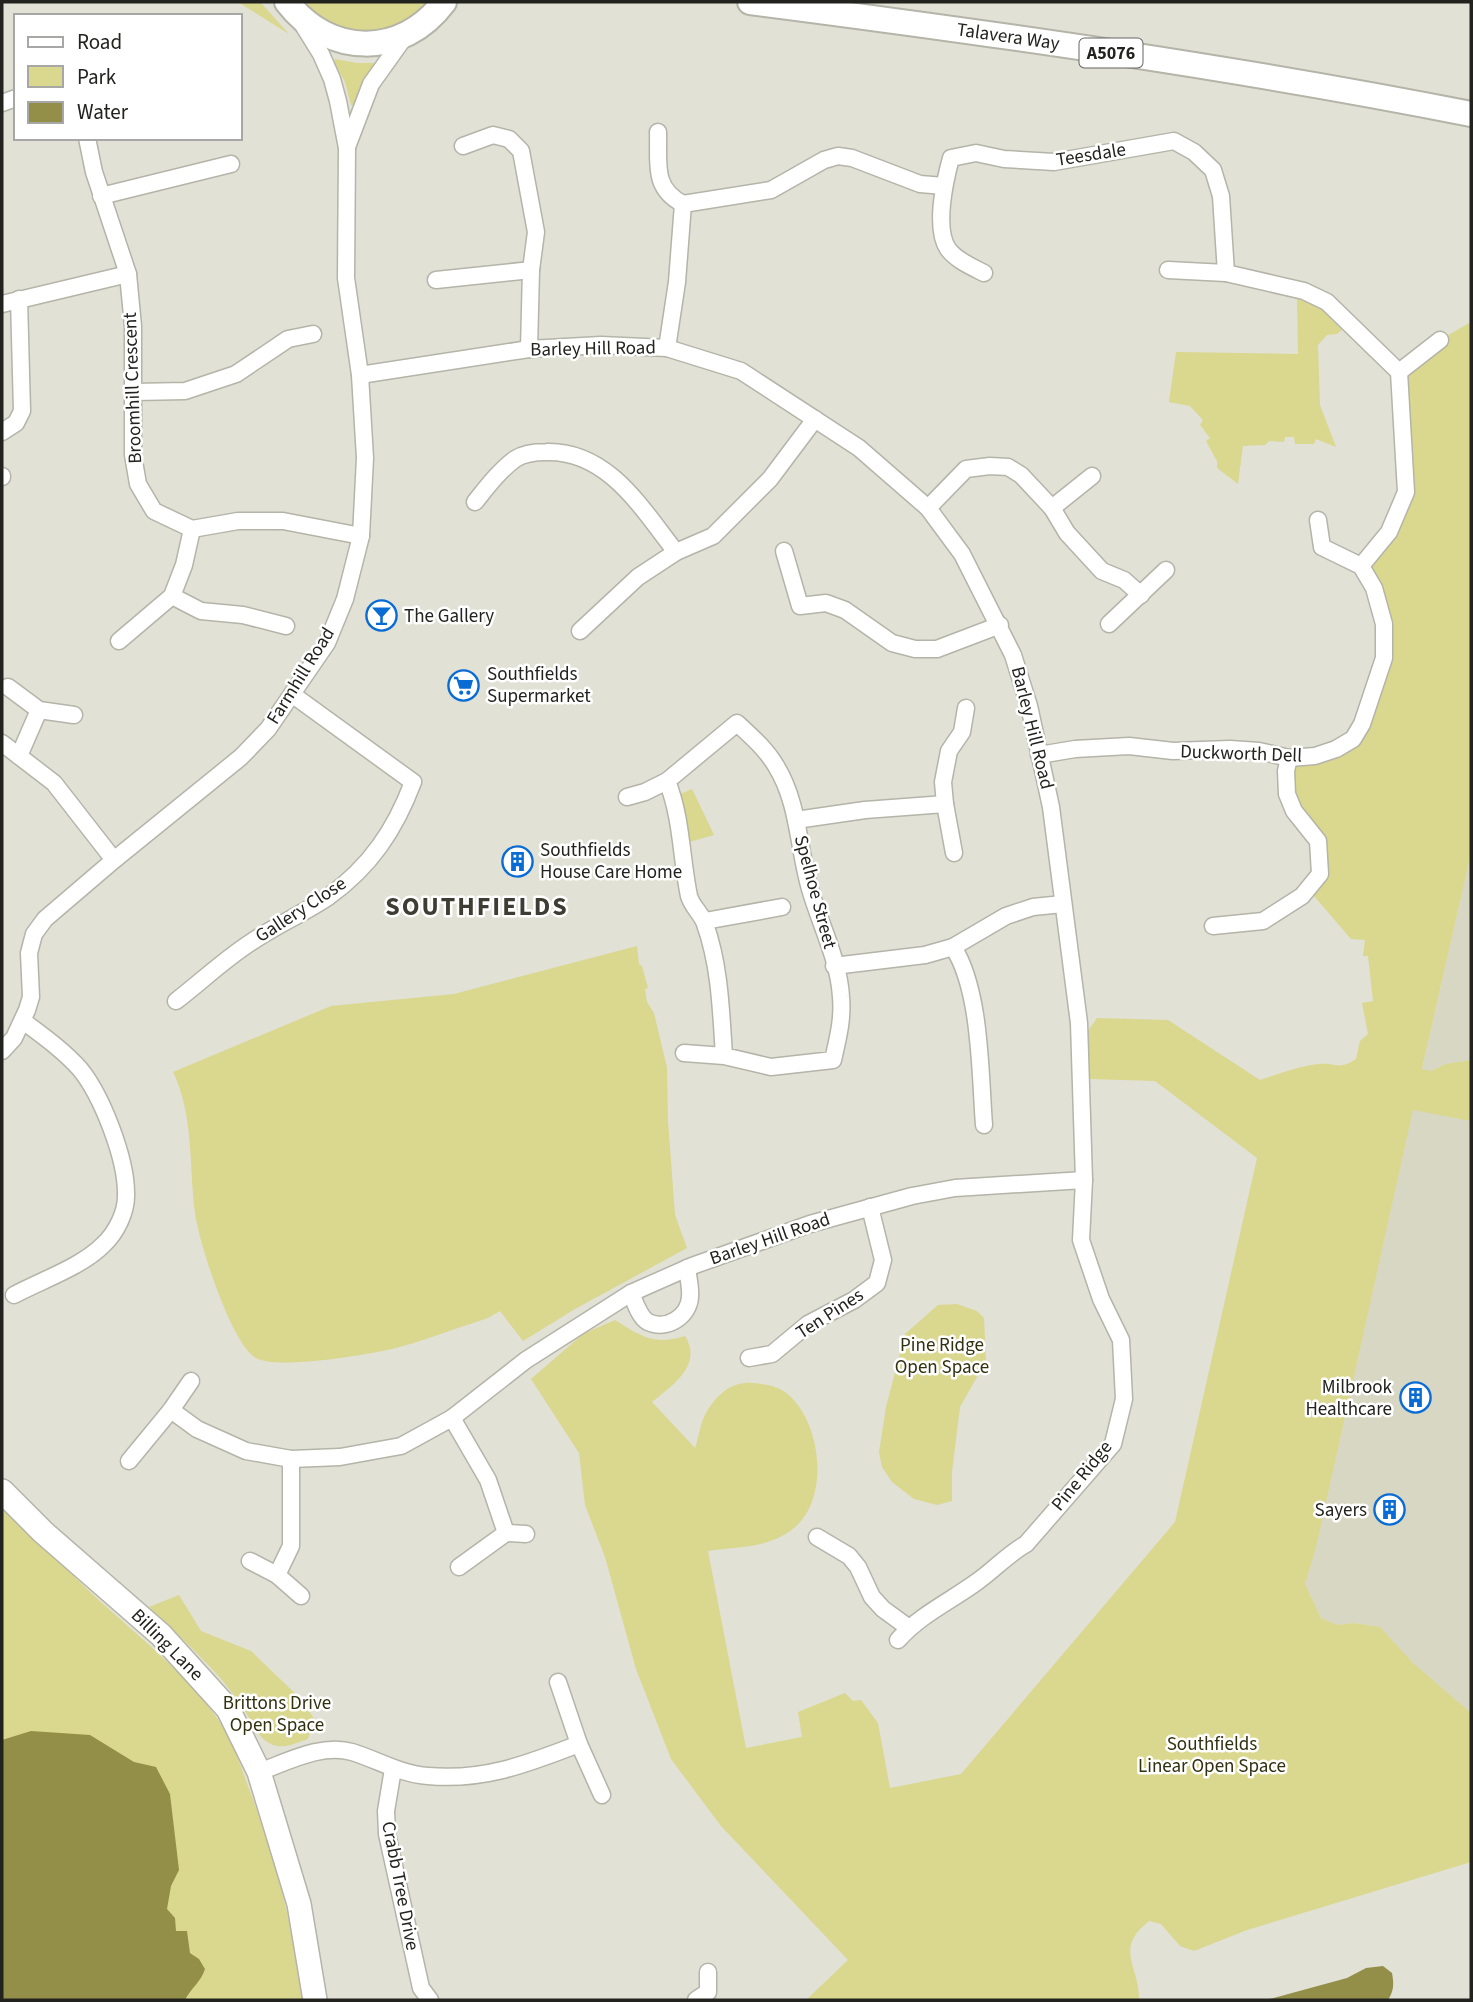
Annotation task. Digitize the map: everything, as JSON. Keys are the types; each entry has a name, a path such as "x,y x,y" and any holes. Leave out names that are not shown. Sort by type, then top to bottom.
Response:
{"main road":[{"path":"290,6 322,34 349,43 378,44 406,35 427,22 445,2"},
{"name":"Talavera Way","path":"750,2 1031,40 1334,88 1471,114"}],"street":[{"name":"Farmhill Road","path":"2,1051 14,1038 31,997 29,953 34,934 57,907 241,757 268,729 327,643 345,599 361,536 365,458 360,375 346,278 347,148 332,79 321,54 290,6"},
{"name":"Farmhill Road","path":"347,148 371,84 406,35"},
{"path":"658,132 659,177 663,189 669,197 683,204 771,190 824,160 838,156 852,158 919,184 944,186"},
{"path":"463,146 493,135 509,139 521,151 536,232 531,270 530,349"},
{"name":"Broomhill Crescent","path":"87,140 101,196 128,274 133,326 133,455 138,484 154,511 192,529"},
{"name":"Teesdale","path":"984,274 959,260 948,250 942,226 944,186 951,158 976,153 1004,159 1054,162 1174,141 1194,152 1213,170 1221,196 1226,273"},
{"path":"101,196 231,164"},
{"path":"667,348 677,282 683,204"},
{"path":"436,280 531,270"},
{"path":"1168,270 1226,273 1304,290 1327,302 1399,372 1406,492 1389,532 1362,566 1322,547 1318,520"},
{"path":"2,304 128,274"},
{"path":"2,432 16,423 22,411 19,299"},
{"path":"134,392 185,391 236,374 288,340 313,334"},
{"path":"1399,372 1440,340"},
{"name":"Barley Hill Road","path":"171,1410 197,1429 246,1451 291,1459 340,1457 401,1446 452,1419 526,1360 631,1293 687,1268 810,1224 912,1196 956,1188 1084,1180 1079,1023 1051,807 1029,706 1013,655 1000,625 946,529 928,508 859,448 741,371 667,348 601,345 530,349 360,375"},
{"path":"580,631 638,577 676,552 713,536 793,451 815,419"},
{"path":"475,502 495,477 517,458 538,452 563,451 594,464 621,482 676,552"},
{"path":"928,508 966,469 1008,467 1021,475 1052,508 1068,533 1102,571 1124,580 1141,594"},
{"path":"1052,508 1091,476"},
{"path":"119,641 172,596 184,565 192,529 238,521 283,521 361,536"},
{"path":"784,551 800,606 826,603 845,610 892,643 915,649 937,649 1000,625"},
{"name":"Duckworth Dell","path":"1039,755 1075,749 1129,746 1173,751 1259,751 1289,758 1315,756 1336,749 1353,739 1362,724 1384,658 1384,624 1374,589 1362,566"},
{"path":"1110,625 1166,570"},
{"path":"172,596 201,611 243,615 286,626"},
{"path":"8,687 39,710 74,715"},
{"name":"Gallery Close","path":"176,1001 249,943 327,897 353,876 378,849 401,815 413,782 293,695"},
{"path":"954,853 943,782 949,751 962,732 966,708"},
{"path":"19,756 39,710"},
{"name":"Spelhoe Street","path":"667,781 737,723 765,750 785,783 796,820 810,890 834,966 925,955 953,947 1006,916 1033,907 1063,904"},
{"path":"2,743 54,783 114,860"},
{"path":"1213,926 1263,921 1302,896 1320,874 1318,841 1294,811 1287,794 1286,771 1289,758"},
{"path":"627,797 667,781 678,814 682,864 691,902 705,921 719,981 724,1056"},
{"path":"796,820 865,810 945,804"},
{"path":"705,921 782,907"},
{"path":"953,947 968,981 973,1005 984,1125"},
{"path":"684,1053 724,1056 771,1067 833,1060 842,1025 841,994 834,966"},
{"path":"15,1295 89,1256 104,1245 122,1215 127,1195 125,1175 107,1115 96,1092 61,1049 23,1021"},
{"name":"Pine Ridge","path":"817,1537 849,1556 858,1567 873,1597 904,1634 938,1606 970,1587 997,1567 1009,1554 1026,1544 1113,1444 1124,1399 1121,1339 1101,1299 1081,1240 1084,1180"},
{"name":"Ten Pines","path":"749,1358 772,1354 808,1324 854,1300 877,1283 883,1260 870,1207"},
{"name":"Barley Hill Road","path":"631,1293 641,1315 649,1322 669,1324 679,1320 690,1298 687,1268"},
{"path":"130,1461 191,1381"},
{"path":"452,1419 488,1480 506,1533"},
{"path":"277,1576 291,1546 291,1459"},
{"name":"Billing Lane","path":"2,1491 43,1532 161,1634 228,1709 259,1772 299,1904 315,2000"},
{"path":"459,1567 506,1533 526,1534"},
{"path":"250,1561 277,1576 301,1596"},
{"path":"558,1682 579,1744 602,1795"},
{"path":"259,1772 323,1750 350,1751 393,1769 426,1776 466,1777 512,1769 579,1744"},
{"name":"Crabb Tree Drive","path":"393,1769 386,1811 387,1834 421,1988 430,2000"},
{"path":"696,2000 708,1992 708,1972"}],"shaded area":[{"path":"1471,853 1471,1060 1446,1064 1431,1071 1422,1070"},
{"path":"1413,1109 1471,1121 1471,1713 1413,1663 1380,1627 1354,1623 1337,1625 1321,1618 1305,1584 1316,1548"}],"green space":[{"path":"238,2 260,2 289,34"},
{"path":"303,2 429,2 407,22 394,28 364,34 335,29 322,21"},
{"path":"335,59 378,63 356,105 351,105"},
{"path":"1297,297 1322,308 1342,330 1337,334 1327,335 1318,345 1320,405 1336,447 1316,439 1314,444 1295,444 1294,437 1285,437 1284,442 1269,441 1265,445 1243,446 1238,484 1217,468 1217,461 1206,441 1210,438 1200,425 1203,420 1190,406 1169,402 1176,352 1298,354"},
{"name":"Southfields Linear Open Space","path":"1471,322 1471,853 1422,1069 1431,1071 1446,1064 1471,1060 1471,1121 1413,1110 1316,1548 1305,1584 1321,1618 1337,1625 1354,1623 1380,1627 1413,1663 1471,1713 1471,1862 1247,1930 1194,1951 1180,1946 1161,1924 1149,1921 1138,1931 1130,1950 1139,2000 806,2000 848,1960 721,1826 671,1759 636,1669 605,1557 585,1505 579,1453 531,1379 583,1334 615,1320 632,1331 656,1340 685,1336 690,1346 688,1365 683,1374 652,1402 695,1448 706,1413 714,1401 731,1387 744,1383 762,1384 787,1393 801,1410 815,1444 817,1482 813,1500 794,1528 774,1540 752,1546 708,1551 746,1748 802,1737 798,1712 845,1693 853,1701 861,1700 878,1723 890,1788 961,1774 1175,1522 1257,1158 1155,1081 1090,1079 1088,1031 1097,1018 1168,1020 1260,1080 1312,1065 1350,1063 1356,1059 1360,1041 1368,1034 1362,1003 1373,1001 1368,956 1363,956 1365,940 1351,939 1314,896 1320,873 1320,858 1294,811 1289,758 1315,756 1362,724 1384,624 1361,566 1406,491 1399,372 1440,340"},
{"path":"692,789 714,835 686,843 678,795"},
{"path":"637,946 639,964 642,966 648,988 645,989 647,1002 654,1013 667,1068 675,1215 687,1248 575,1309 523,1341 500,1311 488,1318 404,1346 343,1358 282,1363 256,1358 246,1349 227,1314 203,1246 195,1213 188,1123 173,1072 331,1006 454,994"},
{"name":"Pine Ridge Open Space","path":"957,1304 977,1311 984,1318 986,1361 960,1407 952,1472 952,1501 937,1505 914,1499 892,1482 882,1467 879,1452 886,1407 905,1334 938,1305"},
{"path":"2,1501 87,1589 174,1668 205,1702 224,1729 240,1763 275,1867 305,2000 2,2000"},
{"name":"Brittons Drive Open Space","path":"179,1595 201,1631 251,1651 304,1702 314,1719 308,1739 280,1746 271,1744 259,1734 224,1683 149,1607"}],"water":[{"path":"31,1731 90,1735 134,1762 156,1767 170,1794 179,1870 171,1886 167,1909 175,1918 176,1931 187,1931 190,1953 199,1959 205,1969 185,2000 2,2000 2,1740"},
{"path":"1383,1966 1393,1977 1388,2000 1266,2000 1347,1978 1366,1968"}],"place":[{"name":"The Gallery","path":"381,616"},
{"name":"Southfields Supermarket","path":"464,685"},
{"name":"Southfields House Care Home","path":"517,861"},
{"name":"Milbrook Healthcare","path":"1415,1398"},
{"name":"Sayers","path":"1390,1510"}],"district":[{"name":"SOUTHFIELDS","path":"477,906"}]}
